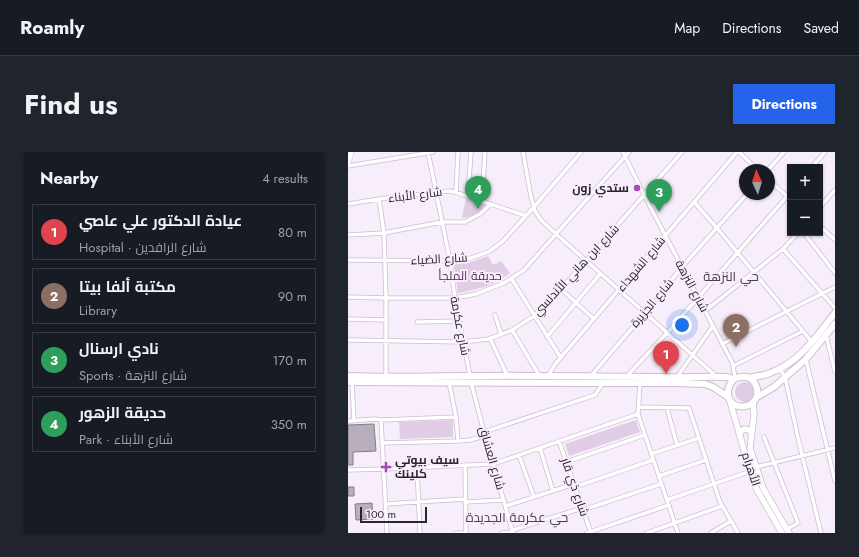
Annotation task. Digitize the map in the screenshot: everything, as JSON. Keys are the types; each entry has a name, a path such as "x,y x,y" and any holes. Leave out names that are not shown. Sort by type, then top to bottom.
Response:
{"highway":[{"path":"749,378 769,374 780,369 797,357 812,342 835,313"},
{"path":"757,397 774,387 806,359 835,324"},
{"path":"348,376 718,377 734,379 744,376 754,381 758,391 757,397 753,403 748,406 741,407 735,405 713,387 705,384 350,382"},
{"path":"729,399 727,392 728,387 734,379"}],"main road":[{"path":"348,163 351,152"},
{"name":"الأهرام","path":"729,399 757,490 786,532"},
{"name":"الأهرام","path":"753,403 754,414 750,448 763,488 786,532"},
{"path":"740,434 741,431 745,429 749,430 751,433"}],"street":[{"name":"شارع عكرمة","path":"428,152 450,261 459,321 472,383"},
{"path":"348,166 433,152"},
{"path":"456,192 458,152"},
{"path":"468,196 471,152"},
{"path":"482,201 485,152"},
{"path":"523,152 531,198 535,211 541,220 600,274 718,377"},
{"name":"شارع الضياء","path":"348,260 450,261 468,259 488,252 502,242 581,152"},
{"name":"شارع النزهة","path":"623,152 733,366 734,379"},
{"path":"348,297 455,298 476,294 504,282 524,270 629,152"},
{"name":"شارع ابن هاني الأندلسي","path":"348,340 463,342 490,338 512,330 534,316 561,289 682,152"},
{"path":"738,152 751,164"},
{"name":"شارع الشهداء","path":"548,376 556,363 738,152"},
{"path":"773,164 784,152"},
{"path":"815,164 825,152"},
{"path":"775,185 787,194"},
{"path":"823,204 835,190"},
{"name":"شارع الأبناء","path":"348,204 449,191 456,192 526,216"},
{"path":"626,377 787,198"},
{"path":"379,199 384,233 386,376"},
{"name":"شارع الجزيرة","path":"590,377 682,267 742,200"},
{"path":"694,202 738,252 812,342"},
{"path":"348,235 384,233 442,222 466,222 480,214 490,204"},
{"path":"823,229 835,239"},
{"path":"705,311 783,250 795,236"},
{"path":"806,236 835,272"},
{"path":"783,250 835,308"},
{"path":"547,337 600,274"},
{"path":"511,278 561,358"},
{"path":"722,344 835,287"},
{"path":"561,289 594,319"},
{"path":"496,315 500,334"},
{"path":"348,319 386,320"},
{"path":"418,322 459,321"},
{"path":"676,378 713,326"},
{"path":"512,330 540,376"},
{"path":"733,366 803,331"},
{"path":"826,335 835,372"},
{"path":"490,338 507,376"},
{"path":"806,359 835,481"},
{"path":"780,369 785,377 821,533"},
{"path":"350,382 354,421"},
{"path":"450,382 456,417 458,441"},
{"name":"شارع العشاق","path":"472,383 493,464 513,532"},
{"path":"640,383 638,414 678,533"},
{"path":"382,443 470,440 595,395 603,384"},
{"path":"639,408 688,408 722,506 738,533"},
{"path":"667,408 677,445"},
{"path":"348,470 493,464 638,414"},
{"path":"348,421 456,417"},
{"path":"381,420 387,533"},
{"path":"566,462 645,435"},
{"path":"764,437 798,523 786,532"},
{"path":"651,454 698,438"},
{"name":"شارع ذي قار","path":"559,441 589,533"},
{"path":"540,448 553,491"},
{"path":"756,467 835,448"},
{"path":"519,455 534,497"},
{"path":"506,506 653,460"},
{"path":"659,476 706,460"},
{"path":"456,533 466,533 465,465"},
{"path":"417,468 420,533"},
{"path":"667,500 751,471"},
{"path":"502,533 513,532 661,484"},
{"path":"385,504 504,500"},
{"path":"589,533 668,504"},
{"path":"647,533 722,506"},
{"path":"711,533 731,521"}],"green space":[{"path":"466,198 486,205 476,214 462,218"},
{"name":"حديقة الملجأ","path":"488,256 493,265 501,261 510,273 492,284 458,293 454,264 471,262"},
{"path":"745,382 752,385 755,392 752,399 745,402 738,399 735,392 738,385"},
{"path":"453,420 453,437 400,439 399,422"},
{"path":"636,420 640,432 569,456 565,444"}],"building":[{"path":"374,424 376,451 353,452 353,465 348,465 348,425"},
{"path":"348,487 354,487 354,496 348,496"},
{"path":"372,503 373,519 356,520 355,504"}],"place":[{"name":"ستدي زون","path":"637,188"},
{"name":"حديقة الزهور","path":"478,209"},
{"name":"نادي ارسنال","path":"659,212"},
{"name":"مكتبة ألفا بيتا","path":"736,347"},
{"name":"عيادة الدكتور علي عاصي","path":"666,374"},
{"name":"سيف بيوتي كلينك","path":"386,467"}],"district":[{"name":"حي النزهة","path":"731,276"},
{"name":"حي عكرمة الجديدة","path":"517,517"}]}
